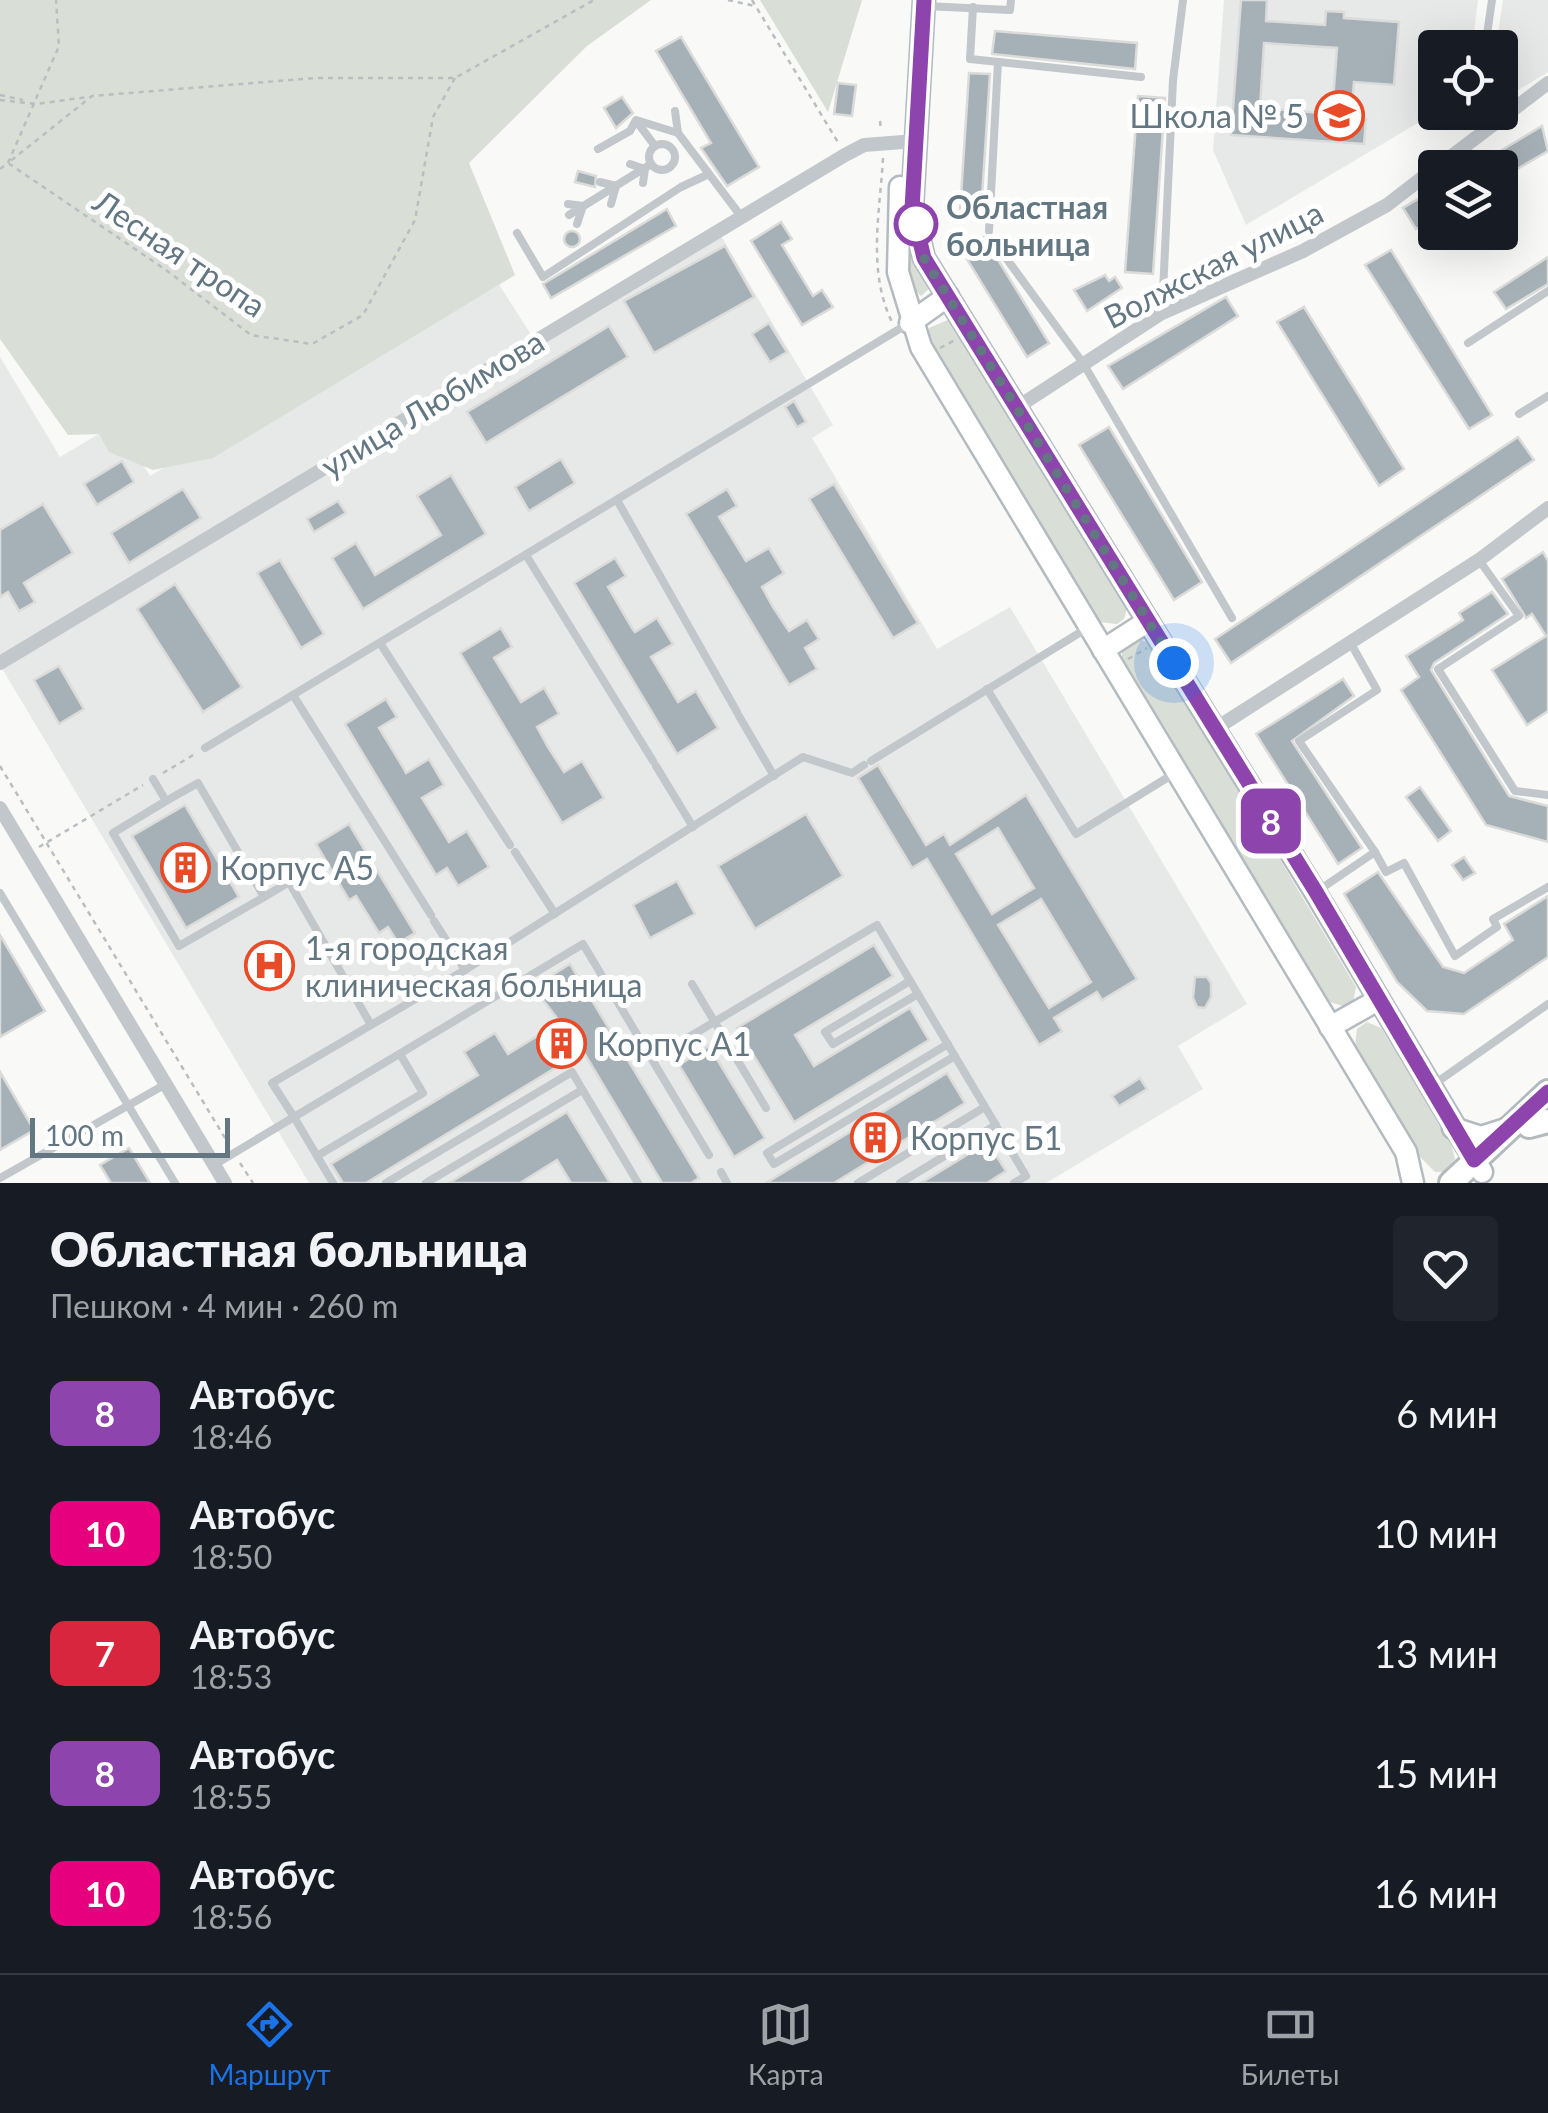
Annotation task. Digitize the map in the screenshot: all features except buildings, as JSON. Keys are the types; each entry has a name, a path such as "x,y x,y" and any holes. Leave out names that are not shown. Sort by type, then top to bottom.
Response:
{"main road":[{"path":"920,2 910,141 896,242 910,323 1088,627 1406,1152 1412,1183"},
{"path":"910,141 912,209 924,258 1316,892 1475,1172"},
{"path":"910,323 948,296"},
{"path":"1102,650 1148,620"},
{"path":"1330,1027 1378,1000"},
{"path":"1453,1128 1481,1137 1538,1111"},
{"path":"1451,1183 1475,1172 1538,1111"}],"street":[{"name":"Волжская улица","path":"1518,106 1548,83"},
{"name":"Волжская улица","path":"1459,150 1485,130"},
{"name":"улица Любимова","path":"0,663 740,215 864,145 910,141"},
{"name":"Волжская улица","path":"1016,408 1162,314 1303,250 1387,205 1418,182"},
{"path":"1215,729 1479,560 1548,508"},
{"path":"0,808 225,1183"}],"lane":[{"path":"920,2 1010,10 1011,0"},
{"path":"1162,314 1173,80 1182,0"},
{"path":"1488,30 1492,0"},
{"path":"973,7 970,59 1141,77"},
{"path":"989,231 998,62"},
{"path":"675,111 678,133 740,215"},
{"path":"636,120 678,133"},
{"path":"636,120 655,146"},
{"path":"598,149 630,131 636,120"},
{"path":"655,146 668,145 674,152"},
{"path":"643,183 648,156 655,146"},
{"path":"674,152 688,146"},
{"path":"674,152 671,168 681,187"},
{"path":"630,164 658,170 671,168"},
{"path":"569,215 648,166"},
{"path":"517,233 542,277 681,187 710,174"},
{"path":"600,182 616,186"},
{"path":"611,204 616,186"},
{"path":"568,204 583,206"},
{"path":"577,224 583,206"},
{"path":"994,243 1083,363 1232,618"},
{"path":"1468,343 1548,291"},
{"path":"205,748 910,323"},
{"path":"1519,414 1548,396"},
{"path":"616,500 774,776"},
{"path":"526,554 693,827"},
{"path":"1479,560 1519,616 1438,669 1515,791 1548,795"},
{"path":"333,1183 272,1083 465,970 803,758 852,772 1088,627"},
{"path":"380,642 555,914"},
{"path":"1350,642 1377,690 1298,741 1386,872 1404,864 1454,956 1498,927 1493,919 1548,887"},
{"path":"987,689 1076,834 1176,772"},
{"path":"293,694 465,970"},
{"path":"153,779 166,802"},
{"path":"264,897 198,783 113,833 179,946 264,897 289,882 372,1025"},
{"path":"1316,892 1375,852"},
{"path":"0,893 175,1183"},
{"path":"652,1059 877,925 1026,1176 1014,1183"},
{"path":"214,1165 584,944 709,1154"},
{"path":"910,981 825,1032 832,1044 918,994"},
{"path":"692,984 766,1108"},
{"path":"1429,1088 1548,1004"},
{"path":"948,1044 767,1153 774,1164 955,1056"},
{"path":"317,1156 423,1092 400,1054"},
{"path":"386,1183 572,1072 638,1183"},
{"path":"0,1164 3,1176 166,1084"},
{"path":"426,1183 582,1090"},
{"path":"858,1183 985,1107"},
{"path":"900,1183 996,1126"},
{"path":"721,1172 727,1183"}],"path":[{"path":"8,163 59,46 56,0"},
{"path":"0,97 36,104 315,78 455,78 594,0"},
{"path":"728,0 756,6"},
{"path":"752,0 845,155"},
{"name":"Лесная тропа","path":"8,163 166,270 251,335 312,344 363,315 416,220 434,116 455,78"},
{"path":"0,170 92,96"},
{"path":"937,350 958,338"},
{"path":"1127,660 1150,647"},
{"path":"28,854 205,748"},
{"path":"0,766 252,1183"}],"shaded area":[{"path":"0,0 651,0 587,46 469,163 515,275 213,458 153,470 109,452 99,434 68,435 0,339"},
{"path":"760,0 862,0 828,112"},
{"name":"Школа № 5","path":"1224,0 1478,0 1474,30 1418,30 1418,123 1246,225 1213,150"},
{"path":"1503,0 1548,0 1548,72 1518,90 1518,30 1499,30"},
{"path":"905,222 931,287 921,296 907,281"},
{"path":"721,236 833,425 812,438 937,649 1010,607 1247,1004 1178,1046 1203,1089 1046,1183 309,1183 0,665 0,357 60,457 117,423 150,476 491,272 539,347"},
{"path":"950,319 1128,605 1124,619 1117,624 1099,622 927,338 929,328"},
{"path":"1133,637 1151,644 1356,987 1353,1003 1346,1007 1330,1002 1122,657 1122,647"},
{"path":"1367,1022 1381,1028 1450,1140 1455,1159 1444,1172 1435,1172 1419,1156 1355,1046 1357,1029"}],"bus line":[{"name":"8","path":"924,0 912,209 924,258 1316,892 1474,1160 1548,1092"}],"place":[{"name":"Школа № 5","path":"1339,115"},
{"name":"Областная больница","path":"916,224"},
{"name":"Корпус А5","path":"185,867"},
{"name":"1-я городская клиническая больница","path":"270,965"},
{"name":"Корпус А1","path":"562,1043"},
{"name":"Корпус Б1","path":"875,1137"}],"route":[{"path":"916,224 924,258 1174,663"}]}
